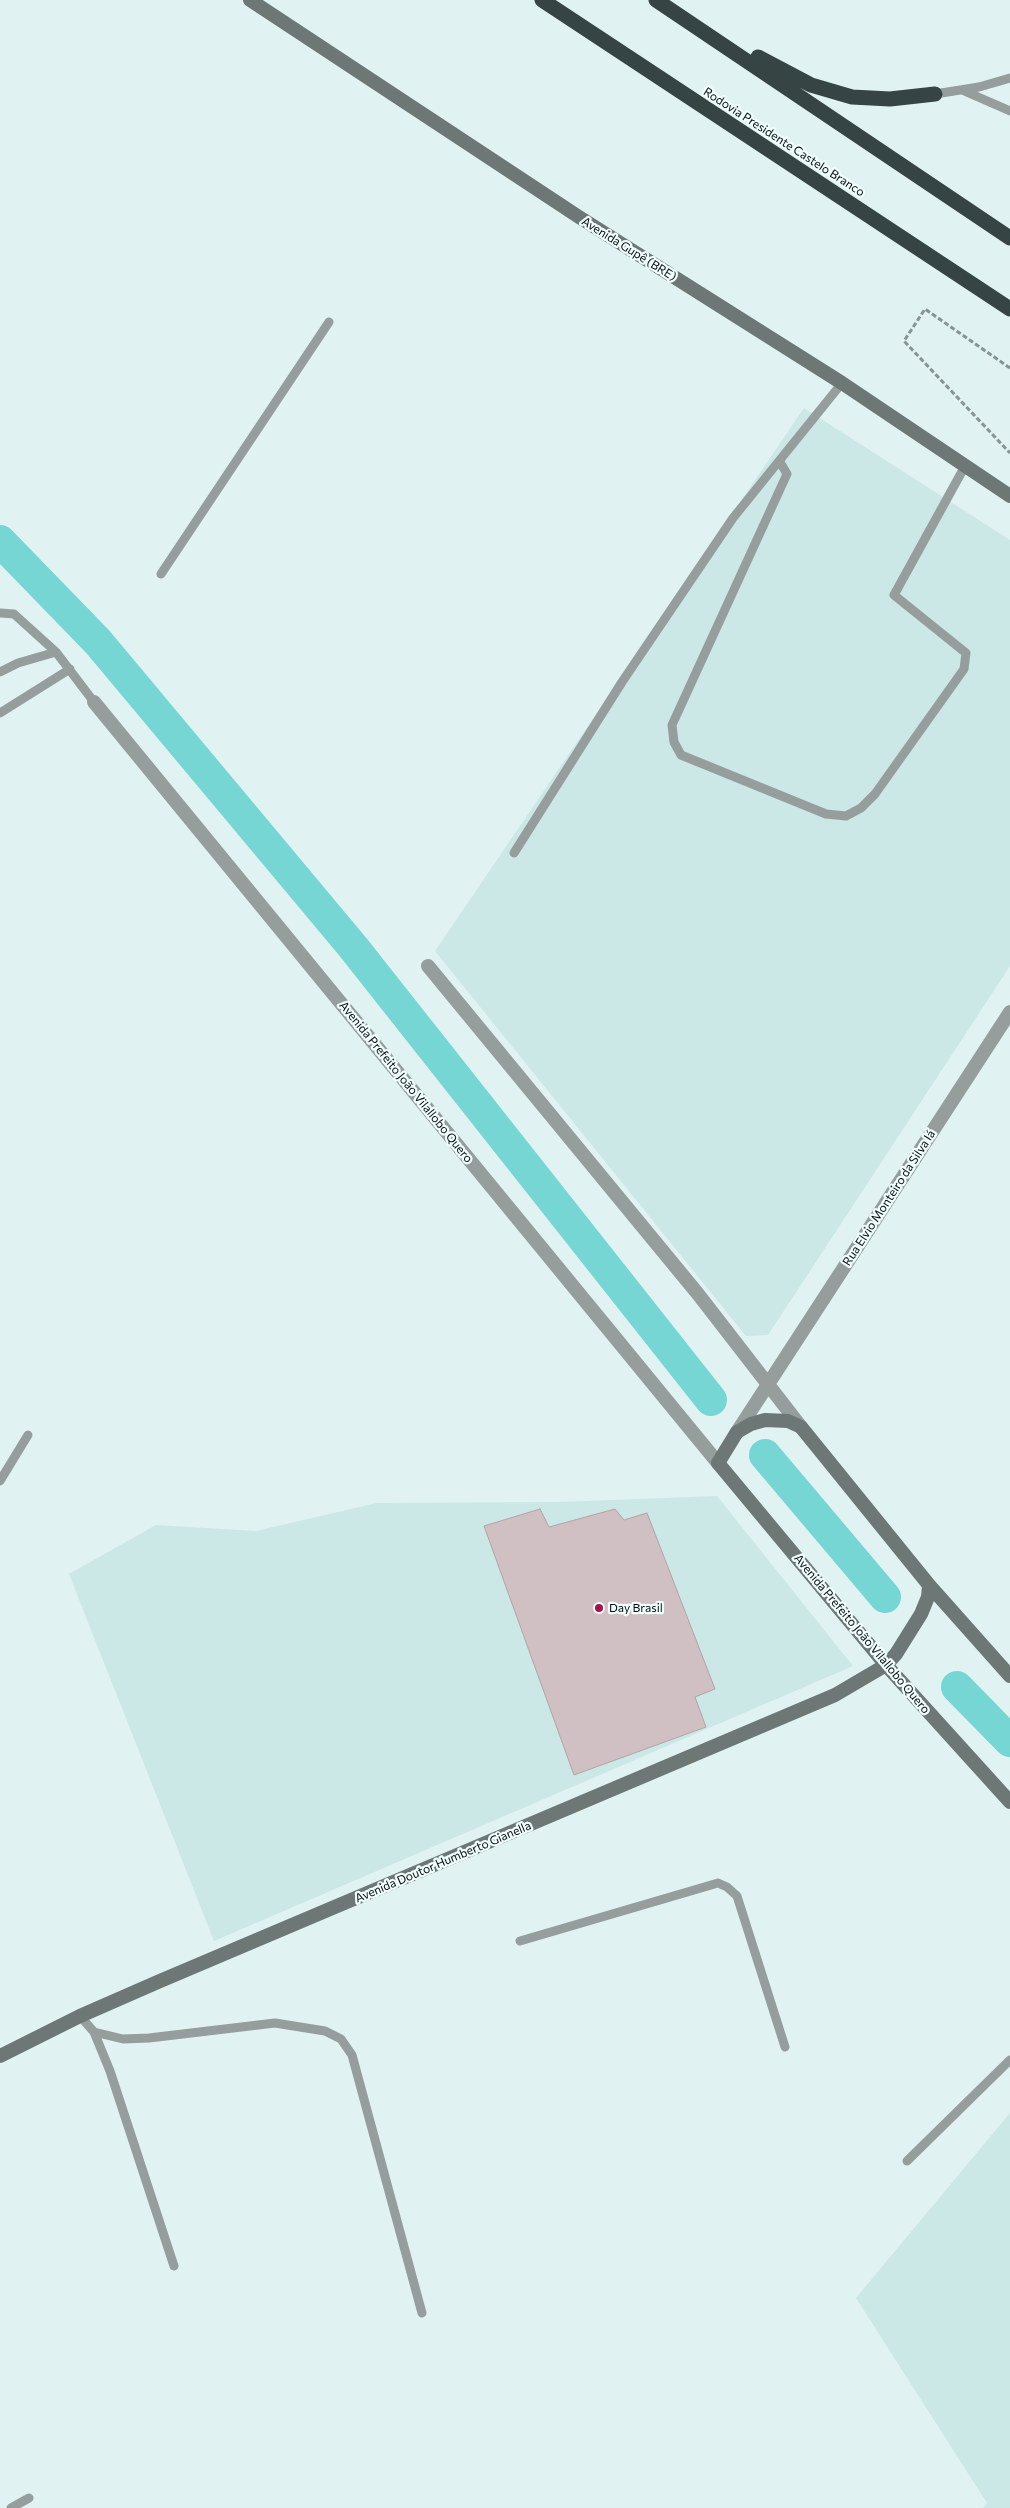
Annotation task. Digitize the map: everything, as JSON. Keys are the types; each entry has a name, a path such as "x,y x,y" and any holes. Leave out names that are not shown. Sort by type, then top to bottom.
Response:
{"highway":[{"name":"Rodovia Presidente Castelo Branco","path":"542,0 1010,309"},
{"path":"656,0 696,25 1010,238"},
{"path":"696,25 810,85 852,97 890,99 935,94"}],"main road":[{"name":"Avenida Gupê (BRE)","path":"250,0 579,217 842,383 1010,496"},
{"path":"718,1463 737,1432 757,1422 772,1420 788,1422 801,1427 929,1584 1010,1676"},
{"name":"Avenida Prefeito João Vilallobo Quero","path":"718,1463 886,1665 1010,1802"},
{"path":"886,1665 909,1636 922,1614 928,1597 929,1584"},
{"name":"Avenida Doutor Humberto Gianella","path":"0,2056 80,2016 835,1695 886,1665"}],"street":[{"name":"Avenida Prefeito João Vilallobo Quero","path":"94,702 718,1463"},
{"path":"428,966 698,1294 801,1427"},
{"name":"Rua Elvio Monteiro da Silva Iá","path":"767,1384 1010,1012"},
{"path":"737,1432 767,1384"}],"lane":[{"path":"935,94 1010,78"},
{"path":"962,89 1010,111"},
{"path":"162,574 329,322"},
{"path":"514,853 622,682 733,518 842,383"},
{"path":"780,462 787,474 672,725 674,742 681,755 826,814 846,816 861,808 875,794 964,669 966,653 894,595 965,466"},
{"path":"0,613 14,614 56,652 94,702"},
{"path":"0,672 18,663 56,652"},
{"path":"0,713 70,669"},
{"path":"0,1481 28,1435"},
{"path":"520,1941 718,1883 728,1887 737,1896 785,2047"},
{"path":"80,2016 94,2032 110,2071 174,2266"},
{"path":"94,2032 123,2039 149,2038 275,2022 326,2030 341,2039 352,2055 422,2313"},
{"path":"907,2161 1010,2060"},
{"path":"12,2508 29,2498"}],"path":[{"path":"1010,368 925,309 904,341 1010,453"}],"shaded area":[{"path":"804,408 1010,540 1010,966 768,1335 746,1336 435,951"},
{"path":"717,1496 853,1666 214,1941 69,1574 156,1525 256,1531 377,1503 560,1502"},
{"path":"1010,2113 1010,2508 983,2508 987,2503 856,2298"}],"building":[{"name":"Day Brasil","path":"540,1509 549,1527 615,1509 624,1520 647,1513 715,1689 695,1697 706,1727 574,1775 484,1526"}],"waterway":[{"path":"0,541 98,642 353,947 711,1400"},
{"path":"765,1455 885,1597"},
{"path":"957,1687 1010,1741"}],"place":[{"name":"Day Brasil","path":"599,1608"}]}
